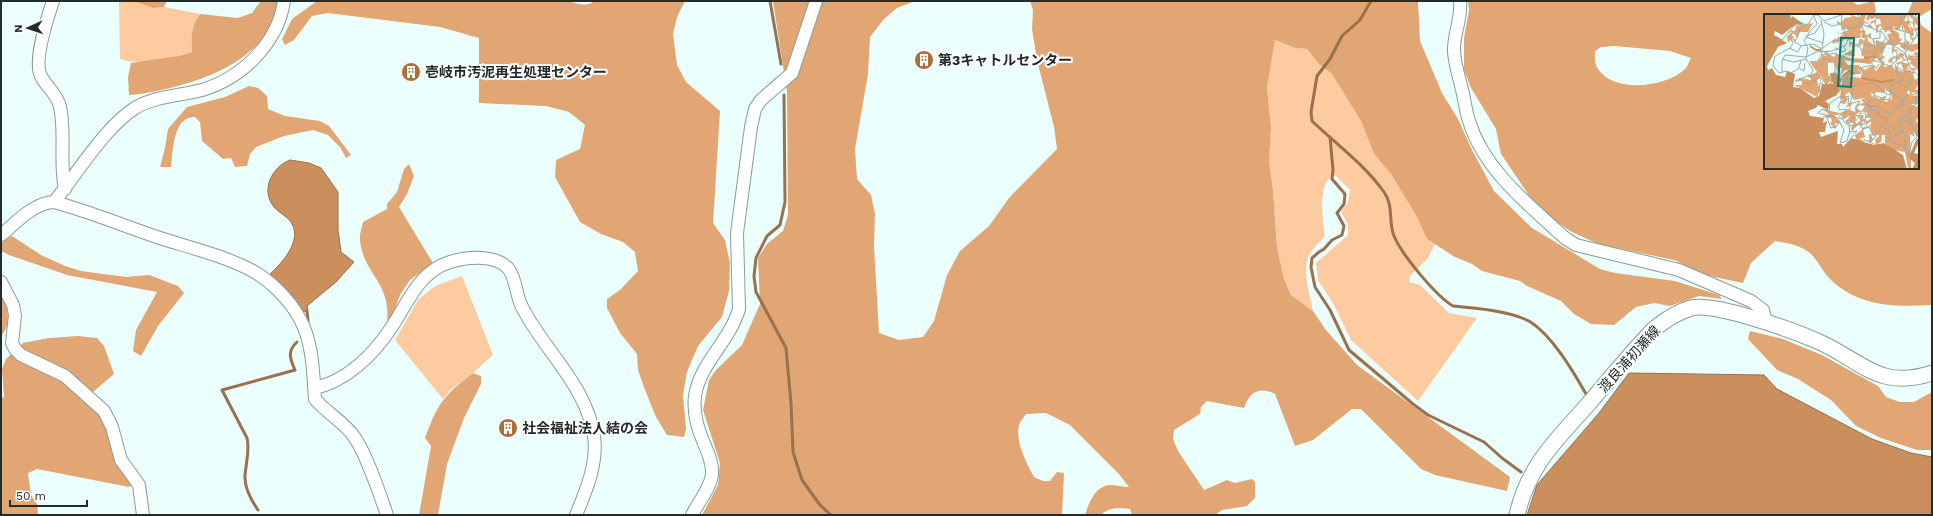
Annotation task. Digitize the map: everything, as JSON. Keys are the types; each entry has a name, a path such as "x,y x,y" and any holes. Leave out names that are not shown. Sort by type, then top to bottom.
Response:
{"main road":[{"name":"渡良浦初瀬線","path":"1517,515 1524,490 1531,474 1547,449 1627,357 1654,329 1667,319 1692,308 1721,308 1817,341 1870,372 1880,375 1910,377 1932,373"}],"street":[{"path":"53,1 42,37 38,68 41,76 56,96 60,107 62,176 64,189"},
{"path":"54,202 116,124 136,108 155,100 202,90 220,84 255,58 280,21 284,1"},
{"path":"692,515 712,474 711,464 697,426 695,396 703,372 736,321 739,309 737,233 751,127 755,109 761,100 792,73 816,1"},
{"path":"1460,1 1459,22 1454,50 1465,109 1476,137 1488,160 1502,178 1564,238 1576,245 1679,270 1751,301 1763,310 1766,323"},
{"path":"1,235 35,207 44,203 54,202 223,258 251,270 265,279 293,307 300,319 307,334 311,354 315,398 319,404 333,414 355,438 387,515"},
{"path":"314,388 335,381 348,374 391,328 419,282 433,271 451,262 478,258 500,263 508,269 520,304 532,326 579,393 590,422 594,437 590,475 576,515"},
{"path":"1,282 13,305 15,316 12,343 15,349 22,355 65,376 104,411 112,427 121,460 139,485 143,515"}],"shaded area":[{"path":"119,1 133,1 153,8 164,7 200,14 192,32 192,52 176,57 147,62 120,59"},
{"path":"133,1 167,1 164,7 153,8"},
{"path":"261,1 280,1 278,15 267,33 257,44 234,63 193,82 154,92 129,95 128,77 131,63 179,56 192,52 192,32 200,14 238,18 252,13"},
{"path":"317,1 569,1 579,4 589,4 595,1 685,1 677,17 673,34 677,65 686,82 720,111 713,223 725,240 730,263 729,291 722,317 698,346 687,372 683,395 686,429 684,437 667,435 656,417 638,370 637,354 620,333 607,308 607,299 620,290 638,271 635,252 623,242 601,234 580,222 555,177 556,160 580,149 585,125 569,112 546,106 479,103 479,38 440,27 328,13 312,16 294,40 285,45 282,39 292,19"},
{"path":"773,1 915,1 897,8 884,19 870,37 868,74 855,149 857,179 871,195 875,214 874,246 879,333 899,340 923,337 934,321 947,275 960,251 989,226 1009,198 1057,149 1054,127 1037,60 1032,29 1033,10 1030,1 1418,1 1420,41 1442,93 1458,119 1472,150 1494,191 1532,228 1600,269 1615,273 1675,281 1719,295 1722,299 1699,296 1670,306 1654,303 1636,307 1614,325 1591,324 1574,314 1561,301 1527,286 1520,281 1482,271 1472,264 1455,257 1427,239 1417,217 1391,174 1374,154 1361,121 1332,74 1319,64 1307,49 1295,48 1275,40 1267,87 1271,128 1269,162 1273,190 1277,247 1284,279 1291,295 1313,311 1326,330 1357,365 1510,477 1507,491 1435,475 1421,469 1361,409 1352,409 1313,440 1295,446 1275,394 1260,391 1252,394 1246,402 1244,408 1207,401 1201,407 1200,414 1174,430 1173,439 1178,451 1204,490 1227,480 1235,483 1252,479 1255,482 1255,498 1247,506 1222,510 1215,515 1132,515 1130,509 1119,508 1111,509 1101,515 1085,515 1093,496 1100,488 1110,485 1129,487 1119,474 1070,425 1046,413 1026,414 1019,425 1018,432 1020,445 1034,477 1043,481 1050,481 1057,472 1064,473 1062,515 702,515 718,485 720,463 703,410 709,380 716,370 742,345 760,304 758,258 767,244 783,231 788,215 787,92"},
{"path":"1468,1 1851,1 1858,5 1874,1 1876,11 1874,14 1764,14 1764,169 1919,169 1919,17 1921,25 1932,33 1932,305 1905,306 1879,304 1867,301 1843,290 1832,281 1814,257 1807,251 1798,246 1775,241 1751,263 1743,283 1705,275 1674,260 1598,244 1570,231 1551,218 1530,197 1501,154 1496,129 1471,88 1464,70 1464,38 1469,10","holes":["1614,46 1670,51 1691,58 1685,69 1666,80 1654,84 1628,85 1616,82 1606,77 1598,69 1595,62 1595,51 1601,47"]},
{"path":"1913,1 1932,1 1932,9 1919,17 1919,14 1907,14"},
{"path":"1274,40 1295,48 1307,49 1319,64 1332,74 1361,121 1374,154 1391,174 1417,217 1427,239 1435,244 1428,258 1410,276 1409,282 1420,285 1449,313 1477,318 1418,401 1351,340 1333,303 1318,280 1316,263 1348,235 1348,225 1341,211 1348,203 1350,190 1336,176 1330,179 1323,192 1322,211 1325,236 1310,253 1307,261 1306,276 1313,311 1291,295 1284,279 1277,247 1273,190 1269,162 1271,128 1267,87"},
{"path":"249,86 258,88 267,96 268,109 285,116 320,121 329,126 351,155 346,158 340,147 328,135 313,130 284,136 256,147 250,154 247,166 235,167 231,158 223,159 202,141 200,122 195,117 188,118 182,122 178,128 171,167 160,167 168,129 187,107 225,97"},
{"path":"290,160 309,163 321,168 338,192 338,230 341,252 354,262 336,282 307,306 308,309 304,312 269,275 289,252 294,238 294,231 291,222 274,207 268,193 268,187 273,173 284,163"},
{"path":"409,164 414,176 407,194 399,207 433,263 410,280 400,295 391,320 387,321 385,297 381,287 366,262 362,252 360,236 363,222 387,209 387,204 397,192 404,169"},
{"path":"12,236 41,255 65,266 81,271 126,277 149,275 178,286 184,293 158,326 141,356 133,351 136,330 157,292 67,275 9,255 1,251 1,243"},
{"path":"462,276 493,355 473,373 449,391 443,399 395,340 418,300 435,286"},
{"path":"1,291 7,308 8,320 5,331 1,336"},
{"path":"1750,331 1783,339 1822,355 1878,386 1886,397 1900,402 1914,402 1932,392 1932,450 1917,450 1881,438 1856,426 1831,400 1798,379 1777,370 1748,339"},
{"path":"78,336 97,338 104,346 114,374 93,392 87,401 104,415 134,483 129,487 37,469 28,473 31,495 37,504 38,515 1,515 1,398 4,397 2,369 6,359 23,343 49,338"},
{"path":"473,373 481,376 481,384 464,418 447,464 438,515 419,515 431,446 425,438 438,408 448,394"},
{"path":"1629,373 1764,375 1777,389 1872,439 1911,453 1932,457 1932,515 1527,515 1537,485 1599,413"}],"waterway":[{"path":"770,1 781,64"},
{"path":"1371,1 1360,20 1342,36 1330,59 1317,76 1311,112 1312,121 1359,163 1384,192 1389,203 1392,230 1398,244 1404,254 1438,294 1453,306 1502,312 1529,321 1538,327 1554,344 1586,394"},
{"path":"784,95 785,202 780,225 767,236 756,258 754,276 756,292 786,348 791,403 793,452 802,480 820,505 831,515"},
{"path":"1330,137 1333,170 1332,179 1345,194 1344,204 1337,213 1344,226 1342,235 1332,240 1324,249 1312,258 1311,267 1315,287 1330,310 1349,350 1428,415 1484,442 1521,472"},
{"path":"307,311 308,321"},
{"path":"258,510 247,489 245,480 248,456 247,438 222,390 295,370 290,355 294,345 297,342"}],"place":[{"name":"第3キャトルセンター","path":"924,60"},
{"name":"壱岐市汚泥再生処理センター","path":"411,72"},
{"name":"社会福祉法人結の会","path":"508,428"}]}
